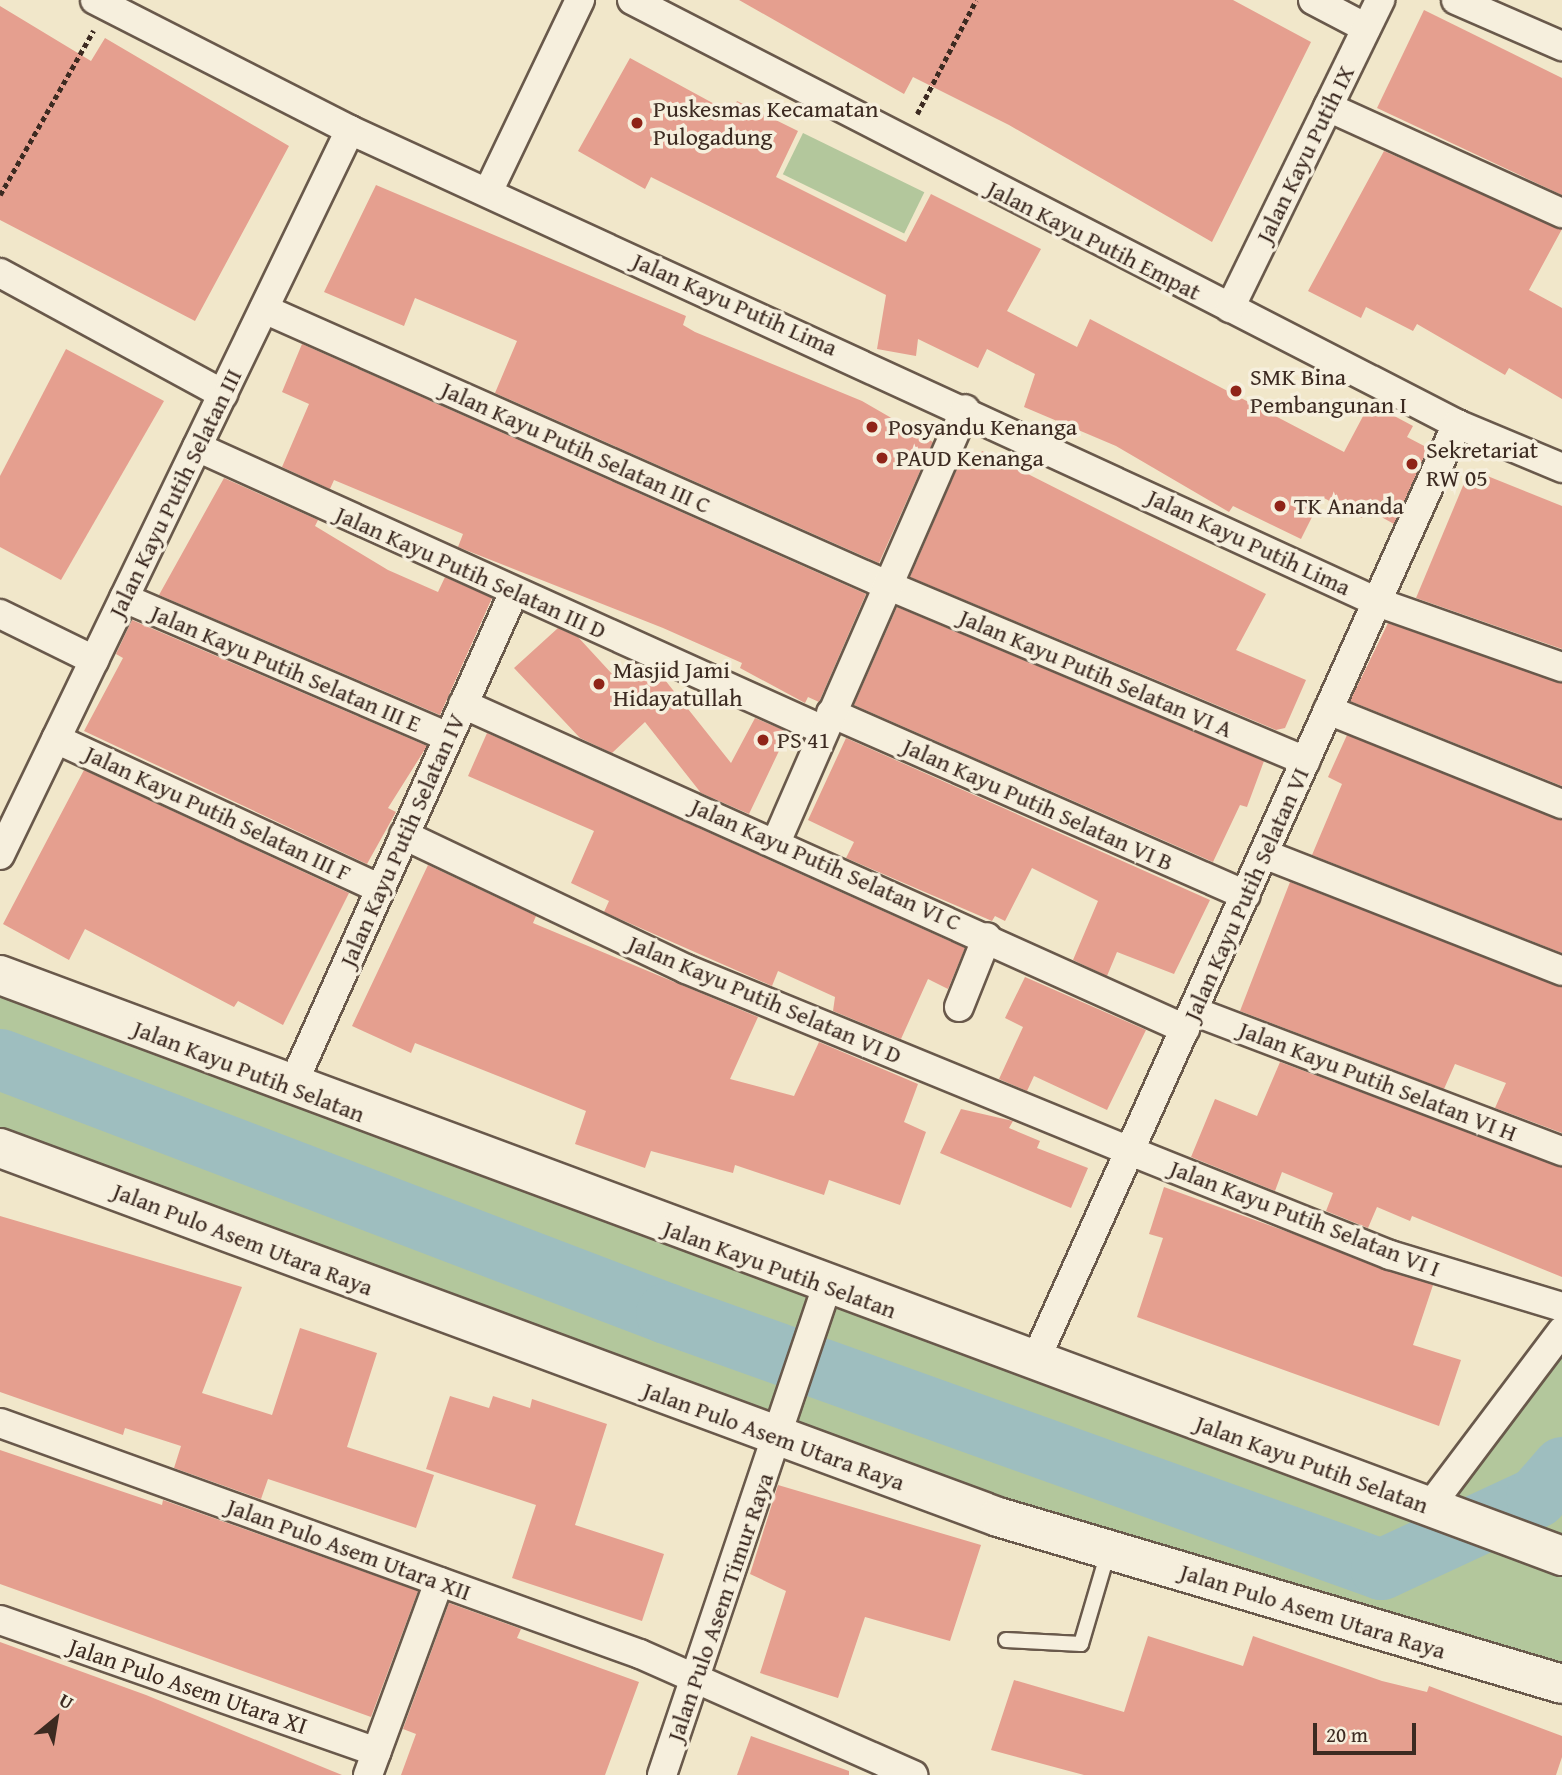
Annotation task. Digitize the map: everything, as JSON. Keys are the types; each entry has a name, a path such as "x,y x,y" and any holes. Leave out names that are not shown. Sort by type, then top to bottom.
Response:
{"street":[{"path":"488,192 580,0"},
{"name":"Jalan Kayu Putih Empat","path":"632,0 901,143 1457,424 1562,468"},
{"path":"1313,0 1366,28"},
{"name":"Jalan Kayu Putih IX","path":"1230,308 1380,0"},
{"path":"1456,0 1562,46"},
{"name":"Jalan Kayu Putih Lima","path":"101,3 350,130 965,409 1377,602 1562,667"},
{"path":"1328,107 1562,213"},
{"name":"Jalan Kayu Putih Selatan III","path":"0,855 350,130"},
{"path":"0,273 223,394"},
{"name":"Jalan Kayu Putih Selatan III C","path":"264,309 887,585"},
{"path":"777,840 965,409"},
{"name":"Jalan Kayu Putih Selatan VI","path":"1034,1363 1457,424"},
{"name":"Jalan Kayu Putih Selatan III D","path":"197,447 514,592 827,721"},
{"name":"Jalan Kayu Putih Selatan VI A","path":"887,585 1306,761"},
{"name":"Jalan Kayu Putih Selatan IV","path":"291,1088 514,592"},
{"name":"Jalan Kayu Putih Selatan III E","path":"124,598 449,737"},
{"path":"0,614 94,660"},
{"name":"Jalan Kayu Putih Selatan VI C","path":"463,704 777,840 987,937 1189,1020"},
{"path":"1328,710 1562,804"},
{"name":"Jalan Kayu Putih Selatan VI B","path":"827,721 1246,895"},
{"name":"Jalan Kayu Putih Selatan III F","path":"56,739 379,888"},
{"name":"Jalan Kayu Putih Selatan VI D","path":"404,835 686,969 1130,1151"},
{"path":"1264,854 1562,971"},
{"path":"959,1007 987,937"},
{"name":"Jalan Kayu Putih Selatan","path":"0,975 291,1088 1558,1555"},
{"name":"Jalan Kayu Putih Selatan VI H","path":"1189,1020 1562,1151"},
{"name":"Jalan Pulo Asem Utara Raya","path":"0,1148 777,1438 1109,1550 1562,1684"},
{"name":"Jalan Kayu Putih Selatan VI I","path":"1130,1151 1390,1255 1562,1307"},
{"name":"Jalan Pulo Asem Timur Raya","path":"662,1775 697,1680 827,1286"},
{"path":"1436,1508 1562,1331"},
{"name":"Jalan Pulo Asem Utara XII","path":"0,1423 439,1582 697,1680 913,1775"},
{"path":"372,1763 439,1582"},
{"name":"Jalan Pulo Asem Utara XI","path":"0,1620 372,1763"}],"lane":[{"path":"1006,1640 1081,1644 1109,1550"}],"path":[{"path":"901,143 976,0"},
{"path":"0,195 101,3"}],"green space":[{"path":"803,133 924,192 904,234 783,174"},
{"path":"0,976 1430,1506 1562,1331 1562,1680 1306,1609 0,1147"}],"building":[{"path":"739,0 1233,0 1311,42 1212,242 1009,125 913,77 904,94"},
{"path":"0,6 91,61 105,38 289,146 195,321 0,220"},
{"path":"1424,10 1562,78 1562,195 1377,108"},
{"path":"630,58 731,113 737,101 798,131 776,177 906,242 931,194 1041,249 1007,311 1077,347 1090,319 1344,452 1370,403 1413,426 1407,437 1428,448 1394,524 1367,509 1362,518 1322,497 1301,539 1233,506 1229,512 1116,446 1024,407 1035,374 987,349 978,368 918,339 916,356 877,349 886,295 651,177 645,189 578,151"},
{"path":"1384,151 1562,229 1529,290 1562,308 1562,399 1509,368 1505,375 1417,324 1413,331 1366,307 1361,318 1308,291"},
{"path":"376,185 686,316 683,325 695,332 862,401 933,442 879,563 495,393 517,341 415,298 404,326 324,292"},
{"path":"302,344 866,594 819,702 808,697 805,703 740,668 742,663 663,628 458,547 463,534 334,480 330,489 282,467 309,404 282,392"},
{"path":"66,349 164,401 61,580 0,547 0,476"},
{"path":"982,451 1266,594 1236,650 1306,680 1285,728 1276,730 910,577 962,457 975,463"},
{"path":"1470,469 1562,506 1562,649 1416,598"},
{"path":"224,478 318,520 315,526 388,570 438,592 445,577 492,598 440,715 159,595"},
{"path":"897,607 1264,761 1247,807 1240,805 1213,862 854,705"},
{"path":"132,620 427,746 388,808 396,812 367,864 84,731 123,658 116,654"},
{"path":"1388,623 1562,683 1562,786 1350,701"},
{"path":"558,628 578,637 613,675 629,660 661,675 731,763 755,718 788,732 749,814 701,793 645,722 612,753 580,738 514,668"},
{"path":"487,733 965,948 948,989 928,979 901,1039 833,1011 835,997 778,971 772,986 604,912 609,901 571,883 594,831 468,776"},
{"path":"1347,735 1562,820 1562,953 1312,855 1342,784 1328,777"},
{"path":"846,738 1210,900 1174,974 1117,952 1107,976 1073,960 1098,901 1032,868 1005,921 995,916 992,921 846,858 854,842 808,820"},
{"path":"84,770 349,893 283,1025 238,1001 234,1007 85,929 69,960 3,924"},
{"path":"428,865 536,916 533,923 758,1017 730,1079 794,1096 819,1042 918,1084 904,1122 926,1132 900,1205 829,1180 824,1195 735,1165 733,1173 651,1151 645,1168 575,1144 586,1111 415,1043 411,1053 352,1026"},
{"path":"1290,882 1562,987 1562,1133 1495,1108 1506,1083 1455,1064 1444,1089 1240,1011"},
{"path":"1025,977 1146,1030 1107,1110 1034,1076 1027,1091 999,1079 1023,1027 1005,1018"},
{"path":"1280,1062 1562,1167 1562,1277 1412,1216 1410,1221 1377,1207 1368,1228 1326,1211 1333,1193 1282,1172 1275,1191 1191,1157 1215,1099 1257,1116"},
{"path":"961,1109 1013,1121 1009,1128 1040,1141 1037,1148 1088,1168 1071,1208 940,1153"},
{"path":"1164,1187 1433,1285 1413,1345 1461,1360 1439,1426 1137,1317 1163,1238 1149,1234"},
{"path":"0,1216 242,1287 202,1393 272,1415 300,1328 377,1353 347,1447 434,1475 416,1528 268,1479 261,1499 174,1468 181,1446 125,1428 123,1435 0,1392"},
{"path":"450,1396 489,1408 493,1396 530,1408 532,1399 607,1424 575,1525 664,1554 642,1621 512,1578 536,1505 426,1469"},
{"path":"0,1450 162,1505 163,1500 418,1591 371,1717 0,1584"},
{"path":"778,1485 981,1545 950,1641 865,1617 838,1698 760,1673 786,1591 750,1574"},
{"path":"449,1603 521,1629 517,1638 639,1682 605,1775 401,1775 416,1734 403,1729"},
{"path":"1148,1636 1243,1666 1253,1636 1382,1681 1427,1692 1429,1686 1562,1736 1562,1757 1556,1775 1084,1775 991,1750 1014,1680 1124,1712"},
{"path":"0,1642 146,1695 342,1775 0,1775"},
{"path":"751,1736 849,1771 849,1775 737,1775"}],"waterway":[{"path":"0,1059 666,1313 1381,1569 1536,1497 1562,1467"}],"place":[{"name":"Puskesmas Kecamatan Pulogadung","path":"637,123"},
{"name":"SMK Bina Pembangunan I","path":"1236,391"},
{"name":"Posyandu Kenanga","path":"872,427"},
{"name":"PAUD Kenanga","path":"882,458"},
{"name":"Sekretariat RW 05","path":"1412,464"},
{"name":"TK Ananda","path":"1280,506"},
{"name":"Masjid Jami Hidayatullah","path":"599,684"},
{"name":"PS 41","path":"763,740"}]}
